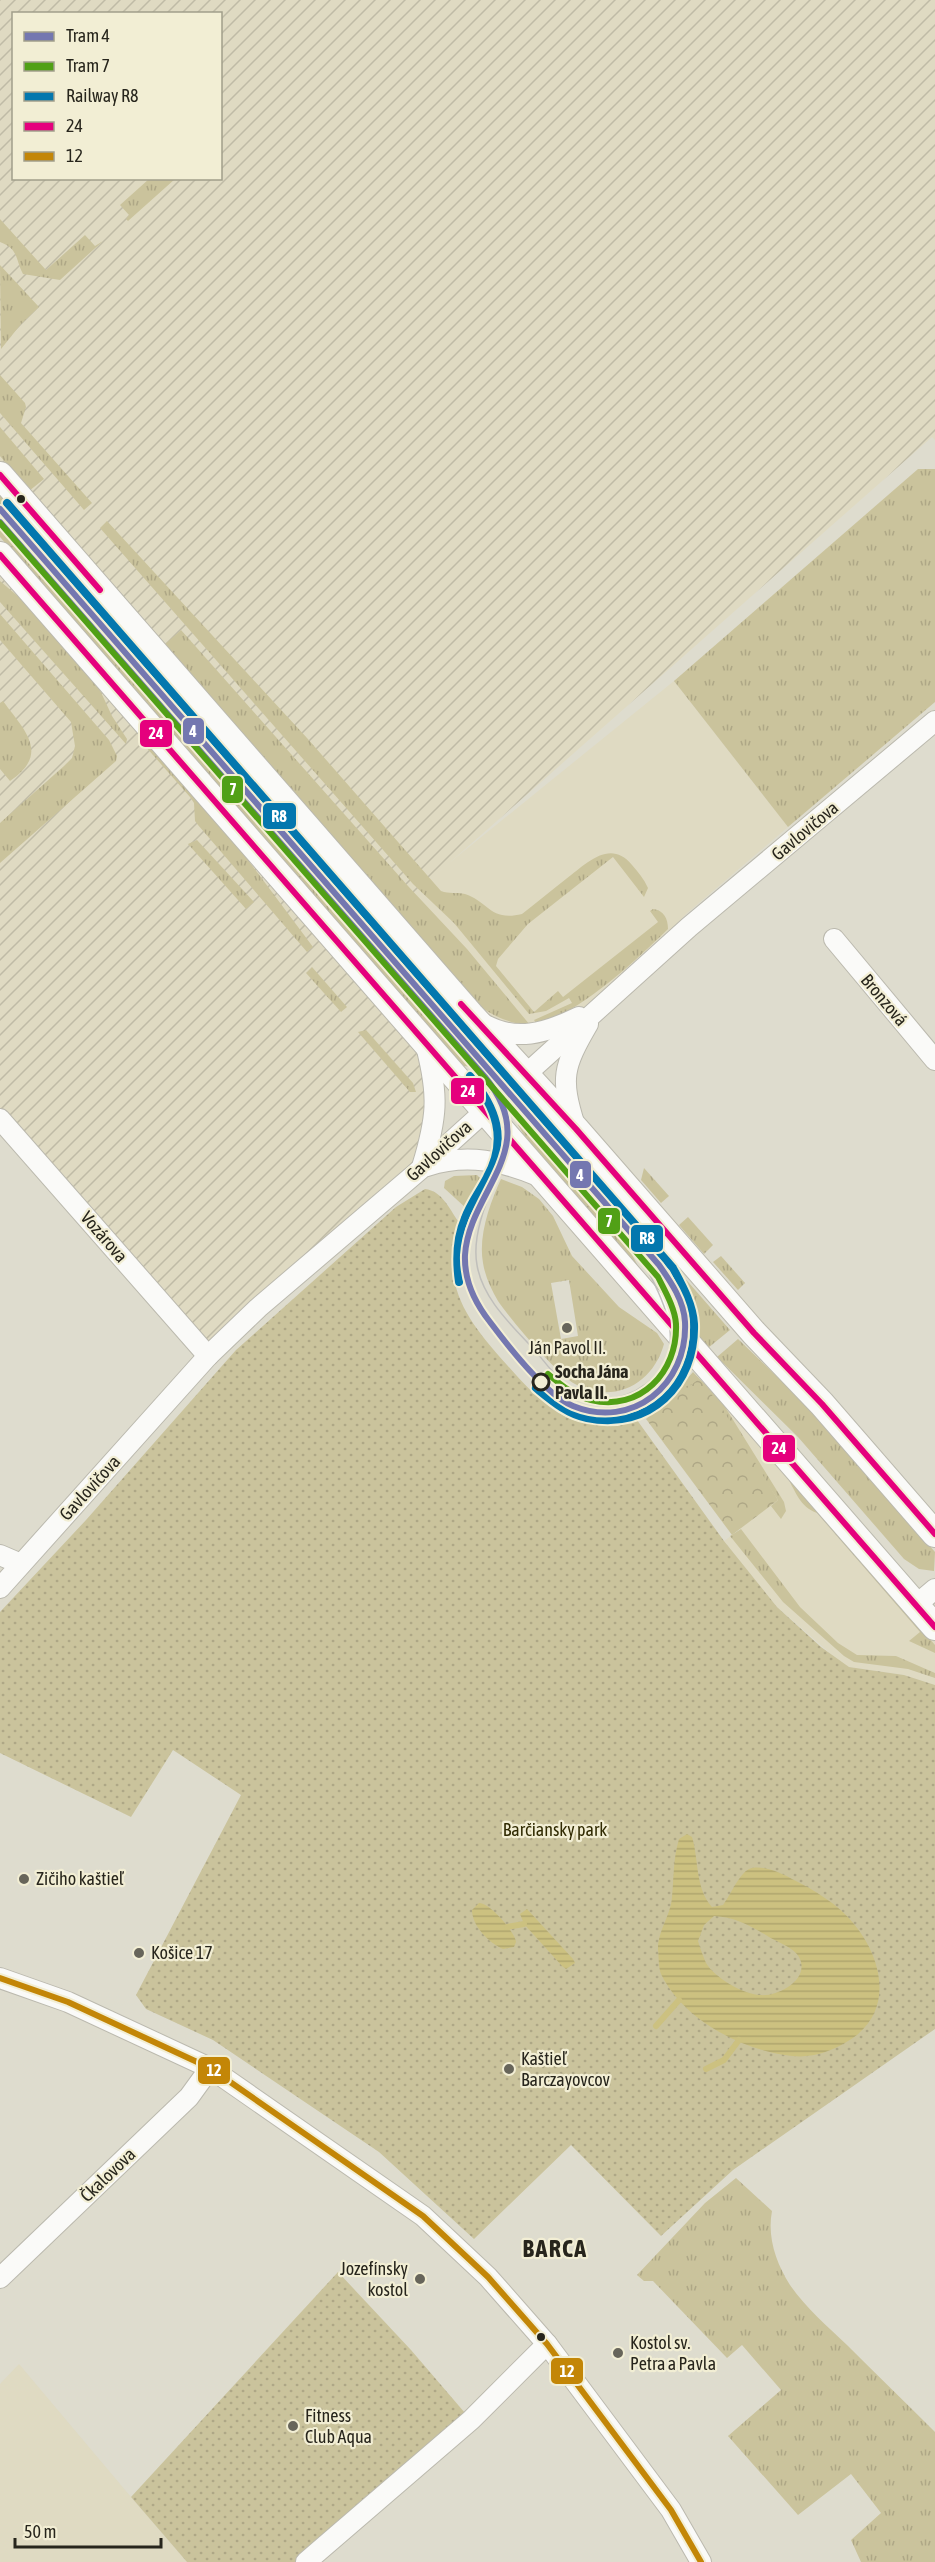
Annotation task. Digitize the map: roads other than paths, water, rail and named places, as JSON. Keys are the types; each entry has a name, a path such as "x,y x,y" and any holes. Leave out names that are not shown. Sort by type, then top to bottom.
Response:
{"main road":[{"path":"0,475 471,1015 576,1129 753,1333 822,1404 935,1533"},
{"path":"0,555 545,1179 926,1597 935,1627"}],"street":[{"name":"Gavlovičova","path":"0,1588 208,1356 294,1276 422,1167 689,927 935,721"},
{"name":"Bronzová","path":"834,939 935,1060"},
{"path":"471,1015 495,1030 519,1035 552,1029 597,1008"},
{"path":"576,1129 566,1095 565,1074 570,1055 597,1008"},
{"path":"422,1167 432,1135 436,1104 435,1080 425,1040"},
{"name":"Vozárova","path":"0,1119 208,1356"},
{"path":"422,1167 447,1160 483,1160 524,1170 545,1179"},
{"path":"0,1555 21,1564"},
{"path":"0,1978 68,2002 210,2068 423,2216 488,2277 547,2344 671,2510 701,2562"},
{"name":"Čkalovova","path":"0,2278 189,2097 210,2068"},
{"path":"306,2562 471,2420 547,2344"}],"waterway":[{"path":"507,1927 524,1924"},
{"path":"656,2026 679,2000"},
{"path":"706,2069 724,2060 739,2040"}],"tram line":[{"name":"4","path":"0,509 659,1265 679,1299 685,1322 683,1345 677,1365 666,1383 652,1397 635,1407 616,1412 595,1412 573,1406 551,1392 540,1381 490,1322 472,1290 466,1273 465,1255 469,1232 499,1169 506,1148 507,1126 501,1103 485,1077 0,522"},
{"name":"7","path":"0,523 658,1277 672,1306 676,1324 675,1342 670,1358 663,1372 653,1384 640,1394 625,1400 609,1402 579,1396 548,1374"},
{"path":"495,1182 483,1212 476,1244 480,1278 501,1313 558,1377 579,1392 601,1398 622,1396 646,1384 659,1372 667,1358 670,1344 670,1329 661,1298 616,1214"}],"rail line":[{"name":"R8","path":"7,503 673,1268 689,1302 693,1317 693,1346 687,1366 665,1399 649,1410 630,1417 609,1420 587,1418 573,1413 536,1388"},
{"name":"R8","path":"459,1282 457,1258 462,1226 493,1163 498,1137 487,1100 470,1076"}],"place":[{"name":"Ján Pavol II.","path":"567,1328"},
{"name":"Socha Jána Pavla II.","path":"541,1382"},
{"name":"Zičiho kaštieľ","path":"24,1879"},
{"name":"Košice 17","path":"139,1953"},
{"name":"Kaštieľ Barczayovcov","path":"509,2069"},
{"name":"Jozefínsky kostol","path":"420,2279"},
{"name":"Kostol sv. Petra a Pavla","path":"618,2353"},
{"name":"Fitness Club Aqua","path":"293,2426"}],"district":[{"name":"BARCA","path":"555,2249"}],"park label":[{"name":"Barčiansky park","path":"555,1830"}]}
